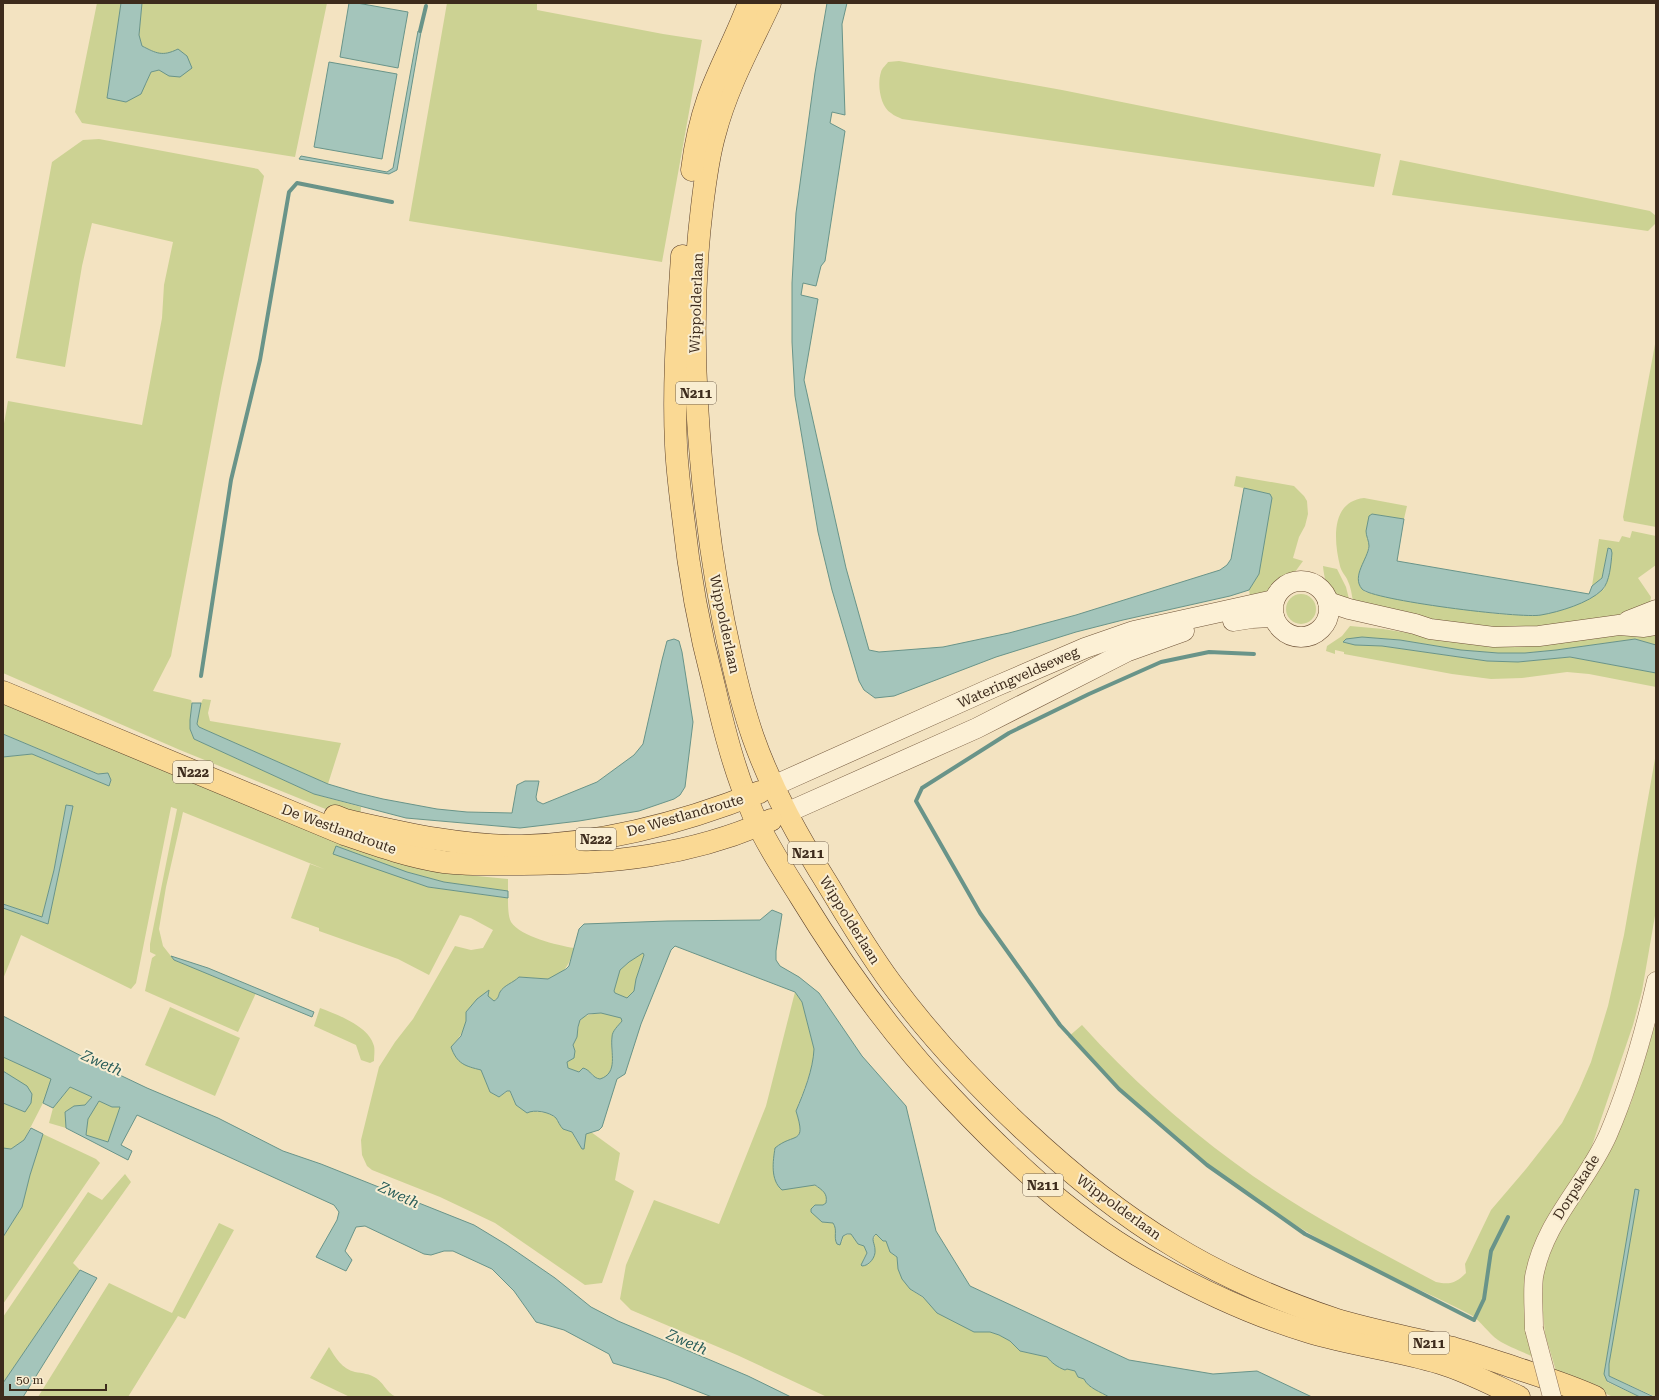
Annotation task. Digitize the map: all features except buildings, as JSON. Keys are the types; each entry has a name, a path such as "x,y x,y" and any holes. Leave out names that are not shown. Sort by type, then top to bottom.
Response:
{"main road":[{"name":"Wippolderlaan","path":"749,3 742,23 709,98 698,134 692,162 682,251 675,392 676,447 679,481 689,570 695,606 703,644 732,758 746,797 759,825 780,863 830,945 901,1041 934,1079 992,1139 1074,1212 1124,1247 1160,1268 1273,1320 1340,1341 1439,1363 1459,1370 1519,1397"},
{"name":"Wippolderlaan","path":"770,3 732,83 721,111 710,149 699,230 696,280 695,366 703,490 711,558 737,679 752,733 773,786 786,813 812,859 868,950 916,1016 955,1061 991,1099 1061,1165 1117,1209 1176,1248 1215,1269 1282,1300 1335,1319 1472,1354 1576,1388 1595,1397"},
{"path":"1302,581 1316,585 1325,596 1327,612 1320,629 1312,635 1297,637 1282,630 1274,608 1278,592 1293,582 1302,581"},
{"name":"Wateringveldseweg","path":"773,786 1084,648 1161,625 1274,608"},
{"name":"Wateringveldseweg","path":"786,813 977,728 1128,651 1181,631 1252,618 1274,608"},
{"path":"1327,612 1349,609 1415,624 1430,629 1494,638 1539,636 1619,625 1644,627 1656,625"},
{"path":"1619,625 1656,610"},
{"name":"De Westlandroute","path":"3,679 345,820 409,835 494,845 522,846 592,840 660,825 746,797 773,786"},
{"name":"De Westlandroute","path":"3,692 344,834 384,848 443,862 501,864 576,863 625,860 666,853 725,838 786,813"}],"street":[{"name":"Dorpskade","path":"1552,1397 1534,1328 1534,1277 1547,1235 1593,1163 1608,1136 1637,1053 1656,981"}],"green space":[{"path":"97,3 121,3 107,97 126,102 146,84 151,72 159,70 169,75 169,54 159,54 142,46 139,35 142,3 327,3 295,157 82,123 75,112"},
{"path":"447,3 537,3 537,10 702,40 662,262 409,221"},
{"path":"899,61 1062,90 1381,154 1374,187 902,119 887,110 880,94 879,82 883,68 888,62"},
{"path":"99,139 258,169 264,176 221,388 171,656 153,691 191,700 190,729 194,739 314,794 361,807 360,823 180,750 3,673 3,429 8,401 142,425 162,318 164,285 173,242 92,223 82,266 65,367 16,358 52,162 83,140"},
{"path":"1400,160 1650,211 1656,216 1656,223 1648,231 1392,195"},
{"path":"1656,339 1656,527 1624,521 1623,517"},
{"path":"1236,476 1294,486 1307,501 1308,514 1293,558 1303,561 1295,572 1282,580 1271,591 1251,602 1249,590 1259,574 1270,494 1234,486"},
{"path":"1364,498 1407,506 1404,519 1372,514 1366,532 1369,545 1366,558 1358,576 1365,592 1408,601 1498,614 1521,615 1565,609 1588,600 1604,589 1608,578 1612,553 1608,548 1602,578 1592,586 1599,539 1619,542 1622,536 1630,538 1632,531 1656,536 1656,565 1638,578 1651,597 1649,609 1533,631 1456,627 1353,603 1352,594 1347,579 1342,571 1338,556 1336,545 1337,524 1345,507 1353,501"},
{"path":"1323,566 1337,569 1346,587 1349,599 1337,597 1330,590 1325,578"},
{"path":"1301,594 1312,598 1316,609 1312,620 1301,624 1290,620 1286,609 1290,598"},
{"path":"1350,626 1383,629 1439,638 1653,630 1656,636 1656,645 1635,639 1525,653 1498,653 1461,650 1400,640 1362,637 1344,642 1355,645 1382,646 1487,661 1518,662 1570,657 1656,673 1656,687 1589,674 1567,672 1522,678 1491,679 1452,674 1344,654 1344,652 1335,650 1335,654 1326,651 1327,646 1342,636"},
{"path":"3,697 446,873 508,879 508,891 444,882 407,872 428,887 508,898 510,920 516,927 540,940 574,948 566,968 554,977 548,979 519,977 504,988 500,992 498,998 494,1001 489,999 488,995 479,997 466,1012 465,1027 451,1047 459,1060 471,1067 481,1070 490,1092 499,1097 508,1091 510,1092 516,1105 531,1111 547,1113 555,1117 563,1129 572,1132 576,1140 584,1149 586,1134 591,1132 620,1153 615,1180 634,1191 602,1283 585,1285 495,1223 440,1197 372,1170 367,1166 362,1155 361,1140 379,1067 395,1042 413,1019 455,946 471,950 483,948 493,930 471,918 460,915 429,975 398,959 319,931 319,928 291,918 310,864 324,869 183,812 166,887 159,929 163,946 174,960 256,993 238,1032 145,991 152,958 156,955 150,952 150,944 177,809 171,807 136,983 131,989 21,935 3,979 3,908 48,924 72,807 66,805 54,870 42,917 3,904 3,757 32,754 109,786 111,780 108,773 99,774 3,734"},
{"path":"203,699 211,700 208,713 210,721 341,743 328,784 199,727 197,724"},
{"path":"1656,753 1656,910 1642,991 1633,1025 1586,1163 1550,1216 1533,1357 1498,1340 1471,1315 1362,1263 1281,1216 1243,1190 1205,1163 1169,1134 1100,1071 1068,1037 1082,1025 1117,1062 1174,1115 1235,1163 1283,1196 1333,1226 1436,1282 1449,1283 1456,1281 1466,1273 1465,1264 1491,1210 1562,1123 1591,1062 1608,1006 1624,935"},
{"path":"643,953 644,955 636,979 634,991 627,998 615,993 614,991 620,970"},
{"path":"795,992 802,1002 814,1049 812,1065 796,1111 800,1128 798,1136 775,1148 773,1170 792,1189 808,1184 819,1188 824,1192 827,1199 826,1203 823,1205 822,1222 833,1223 836,1231 835,1240 842,1242 843,1236 851,1234 858,1244 864,1246 867,1253 863,1260 868,1265 875,1252 873,1240 876,1234 883,1241 886,1241 890,1252 897,1257 898,1269 910,1289 974,1332 990,1332 999,1335 1010,1341 1020,1351 1047,1357 1067,1369 1075,1371 1078,1377 1084,1379 1092,1388 1109,1397 827,1397 737,1355 631,1310 620,1299 626,1265 654,1200 719,1224 766,1106"},
{"path":"170,1007 240,1038 215,1096 145,1065"},
{"path":"320,1008 352,1022 366,1033 374,1046 374,1061 370,1063 361,1060 356,1045 314,1026"},
{"path":"602,1013 621,1018 622,1021 612,1037 612,1067 606,1076 600,1079 582,1070 579,1072 568,1068 567,1062 575,1052 573,1045 582,1019 592,1014"},
{"path":"1656,1022 1656,1397 1609,1376 1609,1364 1636,1189 1605,1367 1607,1382 1640,1397 1613,1397 1556,1371 1545,1334 1542,1302 1543,1274 1559,1228 1608,1151 1631,1103"},
{"path":"3,1057 52,1079 43,1103 24,1140 11,1149 3,1148 3,1103 25,1112 7,1073 3,1071"},
{"path":"70,1087 92,1097 85,1105 74,1106 65,1112 66,1128 49,1123 53,1108"},
{"path":"99,1101 112,1107 120,1107 108,1142 86,1135 88,1118"},
{"path":"43,1134 96,1159 100,1163 3,1304 3,1237 22,1207"},
{"path":"125,1174 131,1182 73,1263 80,1270 3,1383 3,1317 88,1192 102,1200"},
{"path":"219,1223 234,1230 185,1319 178,1316 128,1397 38,1397 109,1283 172,1313"},
{"path":"329,1347 339,1362 346,1368 374,1377 379,1380 389,1392 399,1397 350,1397 310,1378"}],"water":[{"path":"121,3 142,3 139,35 142,46 159,53 168,53 178,49 187,56 192,68 180,77 169,76 159,70 151,72 141,94 126,102 107,98"},
{"path":"349,3 357,3 408,12 398,68 340,57"},
{"path":"827,3 847,3 842,24 845,115 832,112 830,123 845,131 825,261 821,266 816,286 803,283 801,295 818,299 804,380 846,568 869,650 879,652 943,647 1009,633 1076,615 1220,570 1227,565 1231,559 1244,488 1270,494 1272,498 1259,574 1249,590 1230,596 1076,632 996,657 894,696 875,698 864,690 859,681 832,590 818,532 795,396 792,342 792,283 796,213 815,73"},
{"path":"418,31 421,32 397,170 389,174 299,159 301,156 387,172 393,168"},
{"path":"329,62 397,74 382,159 314,147"},
{"path":"1372,514 1404,519 1397,561 1589,594 1592,586 1602,578 1608,548 1611,549 1612,553 1611,567 1605,587 1596,595 1582,603 1556,612 1541,615 1506,614 1448,608 1391,598 1371,593 1362,589 1359,584 1359,573 1369,546 1366,531 1369,516"},
{"path":"1362,637 1400,640 1461,650 1498,653 1525,653 1556,650 1635,639 1656,645 1656,673 1570,657 1518,662 1487,661 1382,646 1355,645 1343,642 1346,639"},
{"path":"674,639 679,641 682,652 693,722 685,787 680,795 674,799 639,811 579,821 520,828 406,818 314,794 194,739 190,729 192,703 201,703 197,724 199,727 328,784 383,799 437,809 467,812 512,813 517,785 525,781 539,781 536,797 537,801 543,804 597,782 634,755 643,744 667,641"},
{"path":"3,734 98,774 108,773 111,780 109,786 32,754 3,757"},
{"path":"66,805 73,806 48,924 3,908 3,904 42,917 54,870"},
{"path":"336,846 407,872 444,882 508,891 508,898 428,887 333,854"},
{"path":"772,910 782,914 776,960 780,966 799,977 819,993 862,1056 906,1106 936,1231 970,1286 1129,1360 1213,1374 1257,1371 1312,1397 1109,1397 1092,1387 1084,1379 1078,1377 1075,1371 1060,1368 1047,1357 1020,1351 1010,1341 999,1335 990,1332 974,1332 937,1313 923,1297 910,1289 902,1279 898,1269 897,1257 890,1252 886,1241 883,1241 876,1234 873,1238 875,1253 873,1258 865,1266 862,1266 861,1265 867,1253 864,1246 858,1244 851,1234 843,1236 840,1245 837,1244 833,1223 822,1222 811,1212 811,1209 815,1205 823,1205 826,1203 826,1197 822,1190 815,1185 782,1190 778,1186 774,1176 773,1164 775,1148 782,1143 797,1137 799,1134 800,1129 796,1111 808,1081 814,1049 802,1002 795,992 675,946 671,950 641,1024 625,1074 617,1079 602,1127 599,1130 586,1134 584,1149 582,1149 572,1132 563,1129 553,1116 538,1111 527,1113 516,1105 510,1091 507,1091 499,1097 490,1092 481,1070 462,1063 453,1053 451,1047 461,1036 466,1021 466,1012 477,999 489,990 488,996 494,1001 498,998 500,992 504,988 519,977 548,979 566,969 569,966 579,929 584,924 760,920","holes":["643,953 644,955 636,979 634,991 627,998 615,993 614,991 620,970","601,1013 621,1018 622,1021 612,1035 612,1067 610,1072 600,1079 583,1068 579,1072 568,1068 567,1062 574,1058 575,1051 573,1045 577,1037 580,1020 588,1014"]},
{"path":"171,956 208,968 314,1012 312,1017 174,960"},
{"path":"3,1016 103,1067 147,1088 218,1118 283,1151 321,1164 474,1225 507,1245 555,1278 591,1307 618,1321 748,1376 791,1397 712,1397 666,1379 613,1363 609,1354 564,1330 536,1322 514,1291 492,1269 453,1251 444,1251 431,1255 424,1254 365,1226 356,1227 345,1251 352,1260 346,1271 316,1257 337,1220 339,1212 334,1205 137,1115 121,1145 132,1151 128,1160 66,1128 65,1112 74,1106 85,1105 92,1097 70,1087 53,1108 43,1103 51,1079 3,1057","holes":["99,1101 112,1107 120,1107 108,1142 86,1135 88,1119"]},
{"path":"3,1071 27,1086 32,1094 31,1103 25,1112 3,1103"},
{"path":"31,1128 43,1134 22,1207 3,1237 3,1148 11,1149 24,1140"},
{"path":"1635,1189 1639,1190 1609,1364 1609,1376 1654,1397 1640,1397 1607,1381 1604,1374"},
{"path":"80,1270 97,1278 23,1397 3,1397 3,1383"}],"waterway":[{"path":"420,31 426,6"},
{"path":"201,676 231,480 260,360 289,192 297,183 392,202"},
{"path":"1254,654 1209,652 1161,662 1089,694 1009,733 922,788 916,801 980,913 1060,1025 1119,1089 1207,1165 1305,1234 1474,1320 1484,1299 1491,1251 1508,1217"}],"water label":[{"name":"Zweth","path":"102,1063"},
{"name":"Zweth","path":"399,1195"},
{"name":"Zweth","path":"687,1342"}]}
